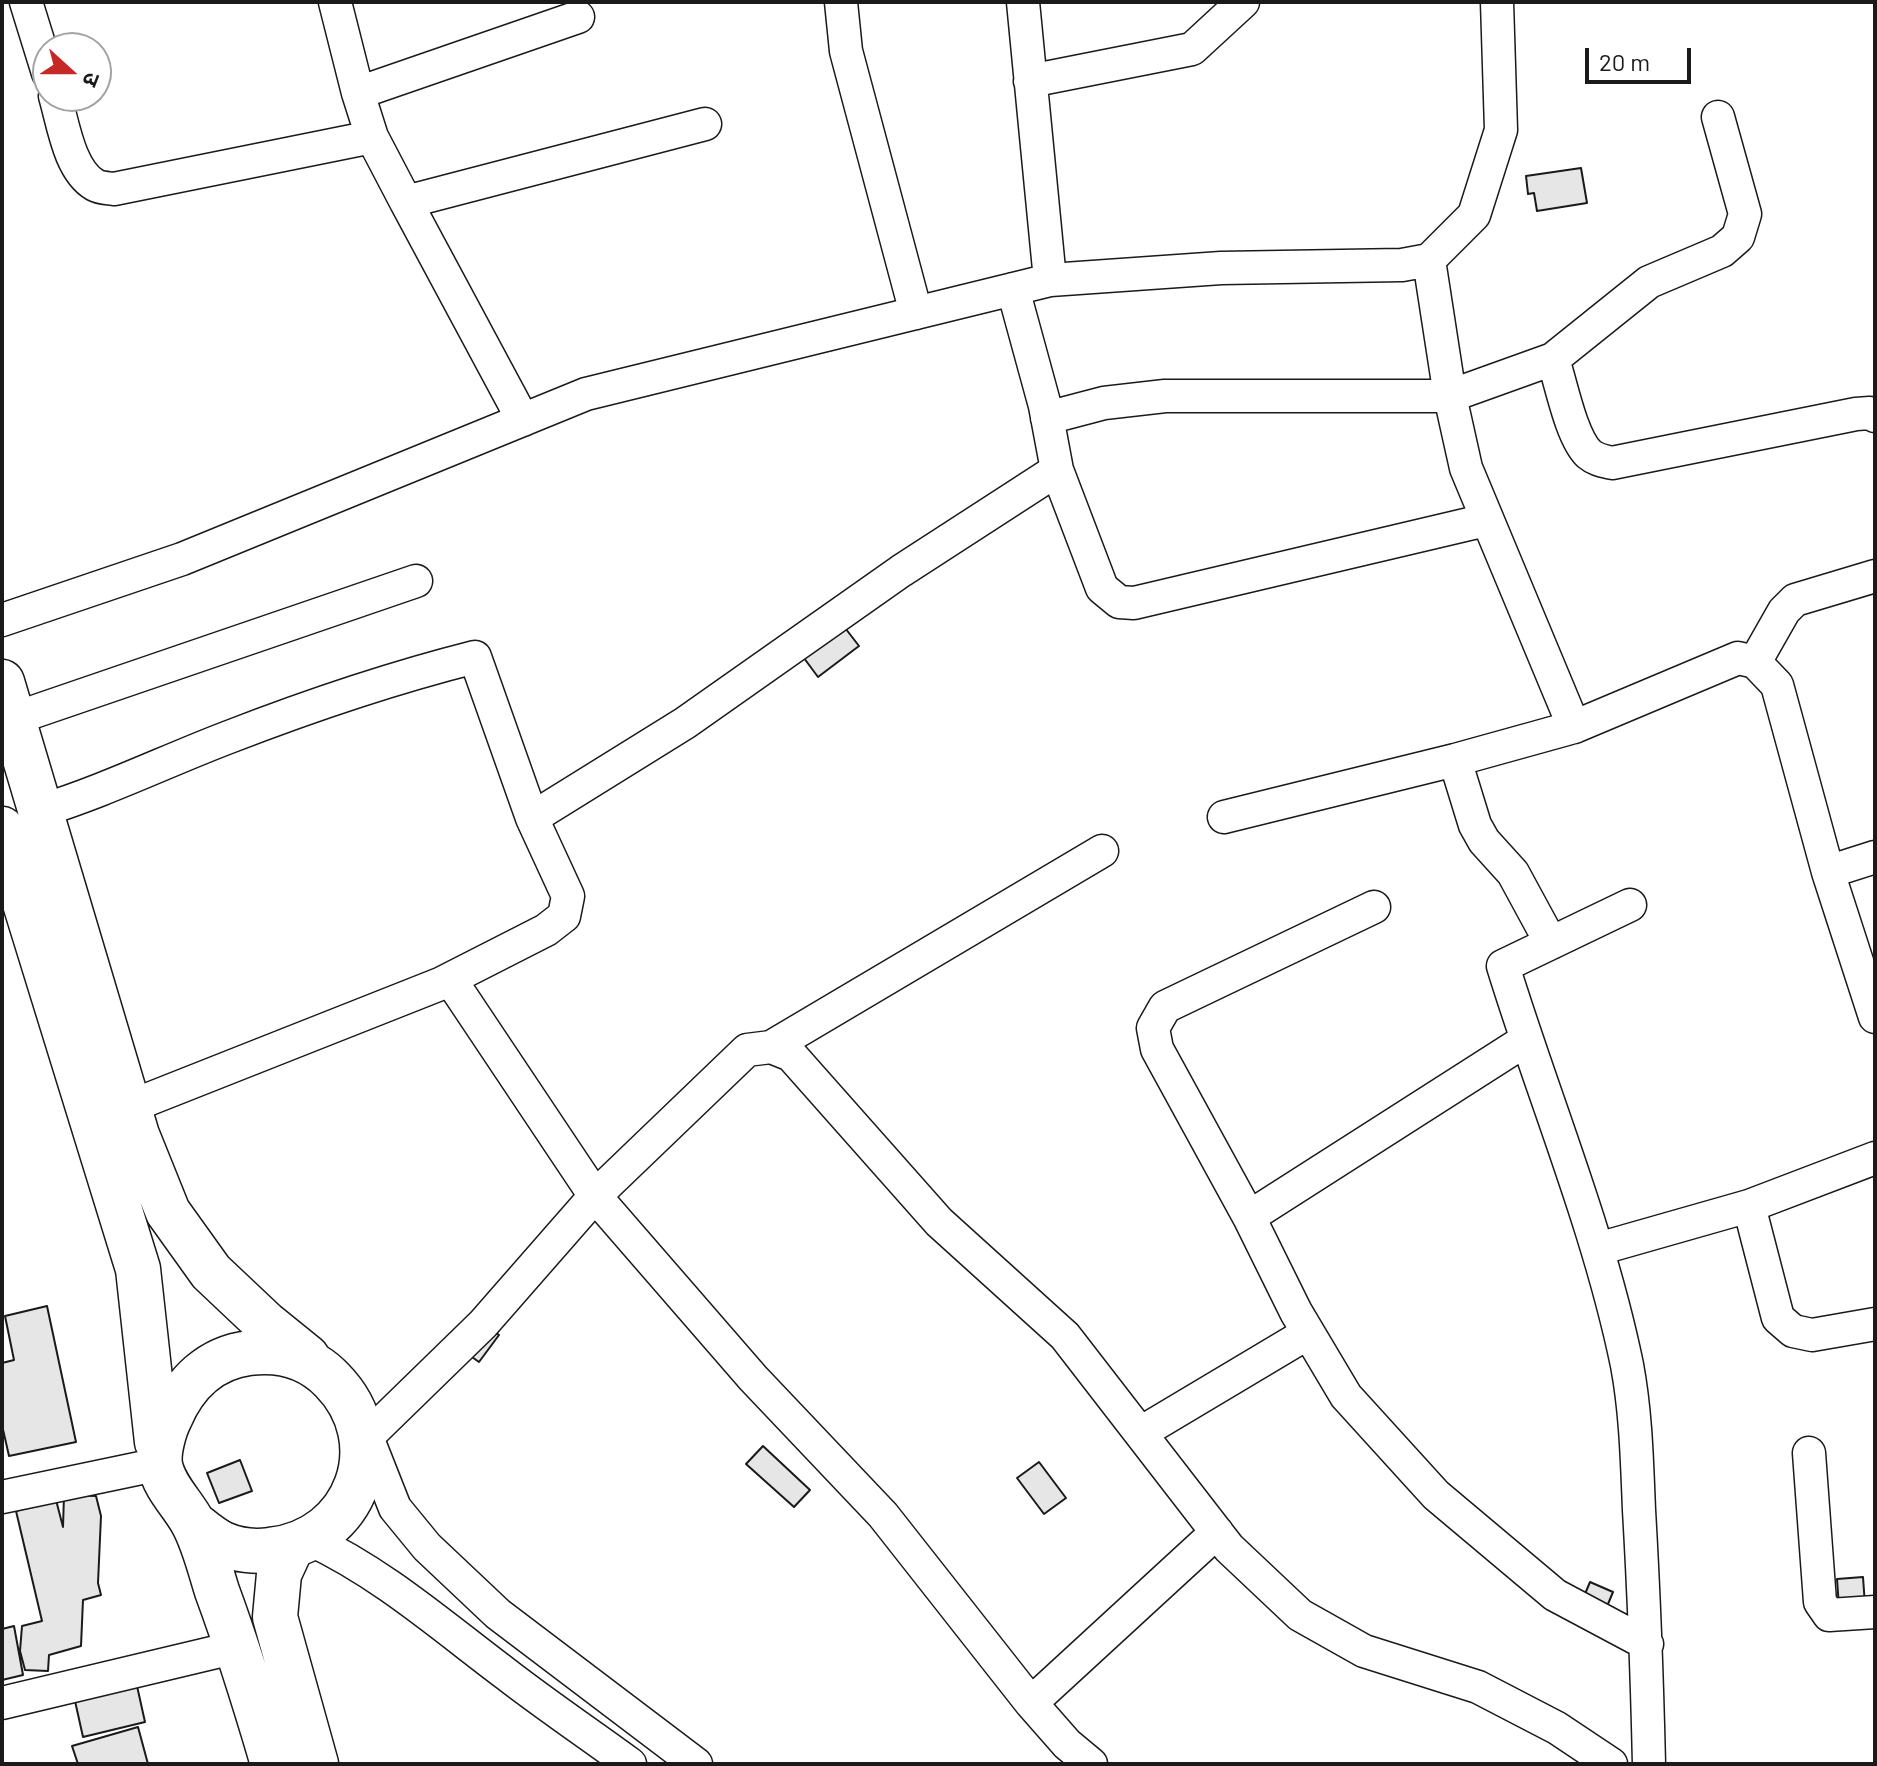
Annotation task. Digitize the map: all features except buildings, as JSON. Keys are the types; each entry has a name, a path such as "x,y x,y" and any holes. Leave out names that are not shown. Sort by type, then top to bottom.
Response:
{"main road":[{"path":"8,700 21,820 138,1269 160,1464 176,1498 193,1523 237,1647 273,1764"},
{"path":"21,820 168,1212 211,1272 343,1391 363,1428 359,1480 346,1508 322,1533 300,1544 256,1552 222,1544 193,1523"},
{"path":"160,1464 165,1428 179,1396 203,1371 234,1355 264,1351 295,1356 322,1370"},
{"path":"300,1544 279,1574 275,1617 316,1764"}],"street":[{"path":"26,2 35,32"},
{"path":"335,2 372,137 523,420"},
{"path":"841,2 846,51 916,313"},
{"path":"1023,2 1050,280"},
{"path":"1030,81 1192,49 1243,2"},
{"path":"2,620 182,559 586,394 1050,280 1221,268 1402,265 1429,260 1474,215 1501,130 1497,2"},
{"path":"358,93 578,17"},
{"path":"61,112 82,173 97,186 114,189 372,137"},
{"path":"1047,418 1104,403 1165,396 1450,396 1553,359 1649,282 1722,251 1738,237 1745,214 1718,117"},
{"path":"406,202 705,124"},
{"path":"1429,260 1450,396 1466,468 1574,727"},
{"path":"1013,289 1047,418 1057,470 1102,588 1119,602 1134,603 1486,520"},
{"path":"1553,359 1578,438 1587,452 1598,460 1612,463 1856,414 1870,413 1875,416"},
{"path":"532,818 685,723 901,571 1057,470"},
{"path":"1755,662 1784,611 1795,600 1875,576"},
{"path":"8,700 416,581"},
{"path":"21,820 229,736 475,657 532,818 568,896 564,916 546,930 450,979 129,1107"},
{"path":"1224,817 1574,727 1738,658 1755,662 1777,685 1828,872 1875,1017"},
{"path":"1455,760 1475,825 1484,841 1513,873 1551,943"},
{"path":"696,1764 498,1614 427,1547 395,1508 363,1428 483,1324 595,1196 747,1050 771,1047 1102,851"},
{"path":"1828,872 1875,857"},
{"path":"1630,905 1503,966 1598,1249 1627,1366 1633,1407 1647,1644 1649,1764"},
{"path":"1374,907 1165,1007 1153,1028 1157,1049 1308,1333 1346,1396 1436,1495 1555,1595 1647,1644"},
{"path":"450,979 595,1196 753,1378 883,1515 1031,1703 1067,1744 1091,1764"},
{"path":"1249,1217 1526,1040"},
{"path":"771,1047 791,1055 939,1222 1065,1336 1229,1548 1300,1615 1364,1651 1478,1687 1557,1728 1611,1764"},
{"path":"1598,1249 1749,1206 1875,1158"},
{"path":"1749,1206 1778,1318 1793,1331 1812,1335 1875,1324"},
{"path":"1142,1432 1308,1333"},
{"path":"1809,1453 1820,1602 1829,1615 1875,1612"},
{"path":"2,1497 160,1464"},
{"path":"1031,1703 1217,1532"},
{"path":"300,1544 347,1556 630,1764"},
{"path":"2,1703 237,1647"}]}
